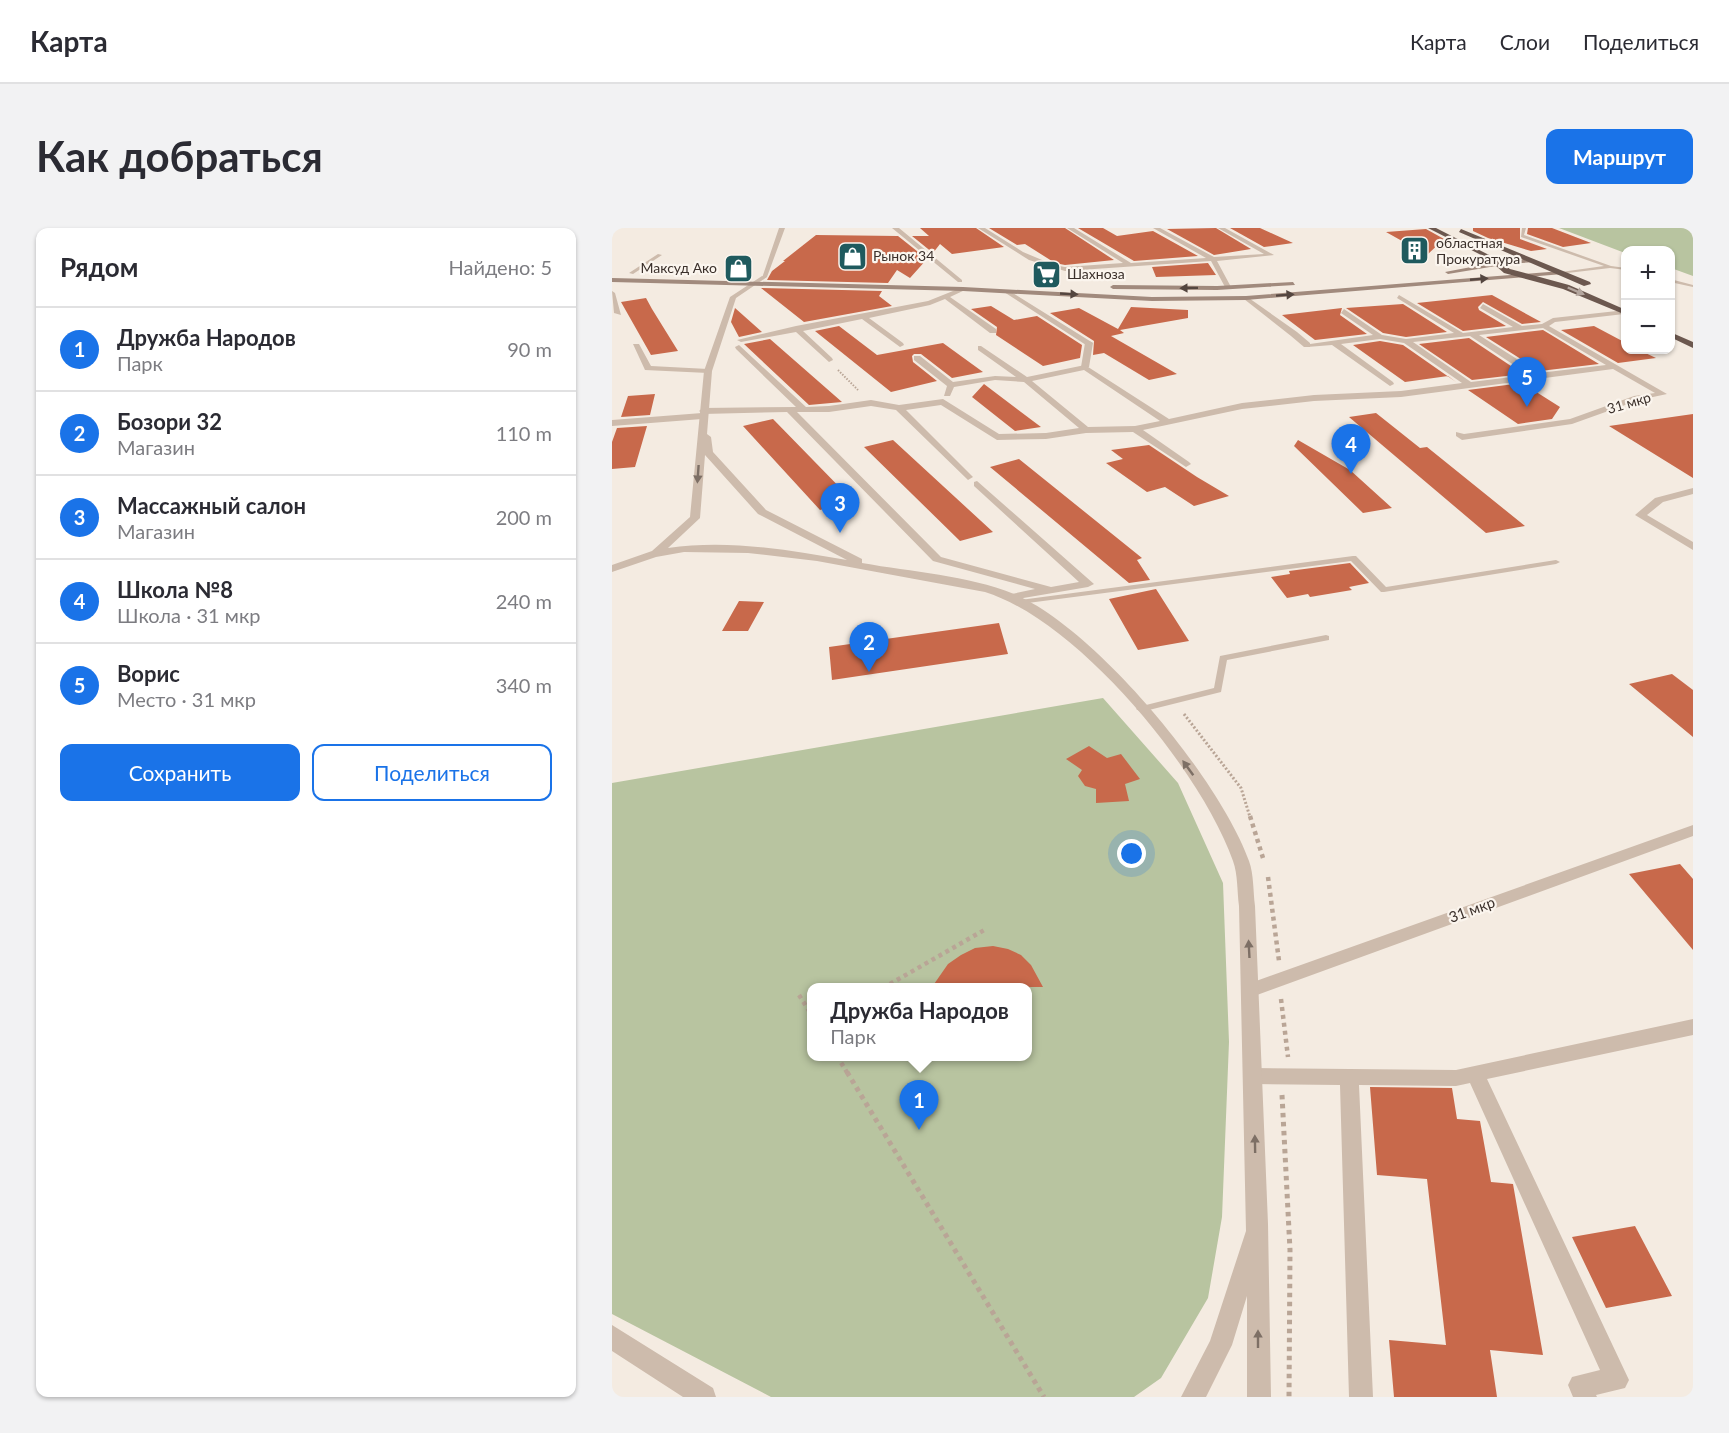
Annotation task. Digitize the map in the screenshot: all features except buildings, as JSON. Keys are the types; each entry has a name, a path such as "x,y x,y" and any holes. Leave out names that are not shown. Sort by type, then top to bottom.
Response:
{"highway":[{"path":"1431,228 1489,256 1508,271 1566,287 1621,310"},
{"path":"1454,228 1598,289"},
{"path":"1675,336 1693,345"}],"main road":[{"path":"1443,273 1533,261"},
{"path":"612,272 961,285 1006,291 1152,299 1246,298 1561,273"},
{"path":"612,280 752,285 1018,283"},
{"path":"1110,286 1228,287 1296,284"}],"street":[{"path":"656,554 695,518 708,370 734,297 764,277 782,228"},
{"path":"802,409 740,343 796,328 930,303 946,297 961,285 895,228"},
{"path":"981,228 1028,259 1047,266 1065,269 1271,255 1221,228"},
{"path":"1070,228 1129,264"},
{"path":"1156,228 1214,259 1228,287"},
{"path":"1006,291 1089,343 1085,367"},
{"path":"612,292 618,313"},
{"path":"946,297 993,331"},
{"path":"1399,297 1462,335"},
{"path":"1246,298 1306,345 1380,337 1406,341 1522,329 1544,326 1553,320 1621,312"},
{"path":"1483,306 1522,329"},
{"path":"1344,311 1380,337"},
{"path":"863,317 900,345"},
{"name":"31 мкр","path":"1460,436 1572,421 1637,398 1663,394 1544,326"},
{"path":"796,328 829,360"},
{"path":"1472,334 1537,376"},
{"path":"1406,341 1470,385"},
{"path":"1334,342 1390,384"},
{"path":"636,346 648,368 708,370"},
{"path":"981,348 1026,380 1086,430"},
{"path":"917,358 951,385 994,378 1026,380 1085,367 1168,422"},
{"path":"612,423 703,413 829,409 871,403 898,408 943,402 997,437 1046,436 1086,430 1135,429 1242,406 1314,398 1401,394 1614,366"},
{"path":"943,402 951,385"},
{"path":"859,391 871,403"},
{"path":"898,408 972,481 1088,584 1050,590 1016,599"},
{"path":"790,410 937,559 1050,590"},
{"path":"703,413 708,452 762,512 871,568"},
{"path":"1135,429 1186,464"},
{"path":"1693,491 1659,500 1640,515 1693,547"},
{"path":"612,569 656,554 717,549 757,550 977,588 1016,599 1037,611 1096,658 1190,769 1218,814 1241,862 1247,906 1257,1224 1258,1397"},
{"name":"31 мкр","path":"1251,990 1693,830"},
{"path":"1253,1076 1456,1078 1693,1027"},
{"path":"1475,1074 1617,1380 1580,1385 1585,1397"},
{"path":"1349,1077 1361,1397"},
{"path":"1193,1397 1221,1345 1257,1224"},
{"path":"612,1337 704,1397"}],"lane":[{"path":"1524,228 1522,236 1536,243 1610,267 1621,268"},
{"path":"631,273 660,255"},
{"path":"1561,273 1610,267"},
{"path":"1675,281 1693,286"},
{"path":"1016,599 1353,558 1383,590 1556,562"},
{"path":"1141,709 1218,690 1222,658 1326,638"}],"path":[{"path":"829,360 859,391"},
{"path":"1168,702 1182,712 1241,788 1264,859"},
{"path":"1267,869 1278,942 1279,980 1288,1058 1280,1076 1285,1116 1290,1239 1289,1397"},
{"path":"890,983 986,929"},
{"path":"799,995 807,1008"},
{"path":"840,1061 1044,1397"}],"green space":[{"path":"1559,228 1693,228 1693,276 1675,269 1675,246 1621,246 1621,251"},
{"path":"1103,698 1178,783 1223,883 1229,1042 1222,1217 1208,1298 1161,1378 1134,1397 771,1397 612,1314 612,783"}],"place":[{"name":"областная Прокуратура","path":"1415,251"},
{"name":"Рынок 34","path":"852,256"},
{"name":"Максуд Ако","path":"738,268"},
{"name":"Шахноза","path":"1046,274"},
{"name":"Ворис","path":"1527,407"},
{"name":"Школа №8","path":"1351,474"},
{"name":"Массажный салон","path":"840,533"},
{"name":"Бозори 32","path":"869,672"},
{"name":"Дружба Народов","path":"919,1130"}]}
